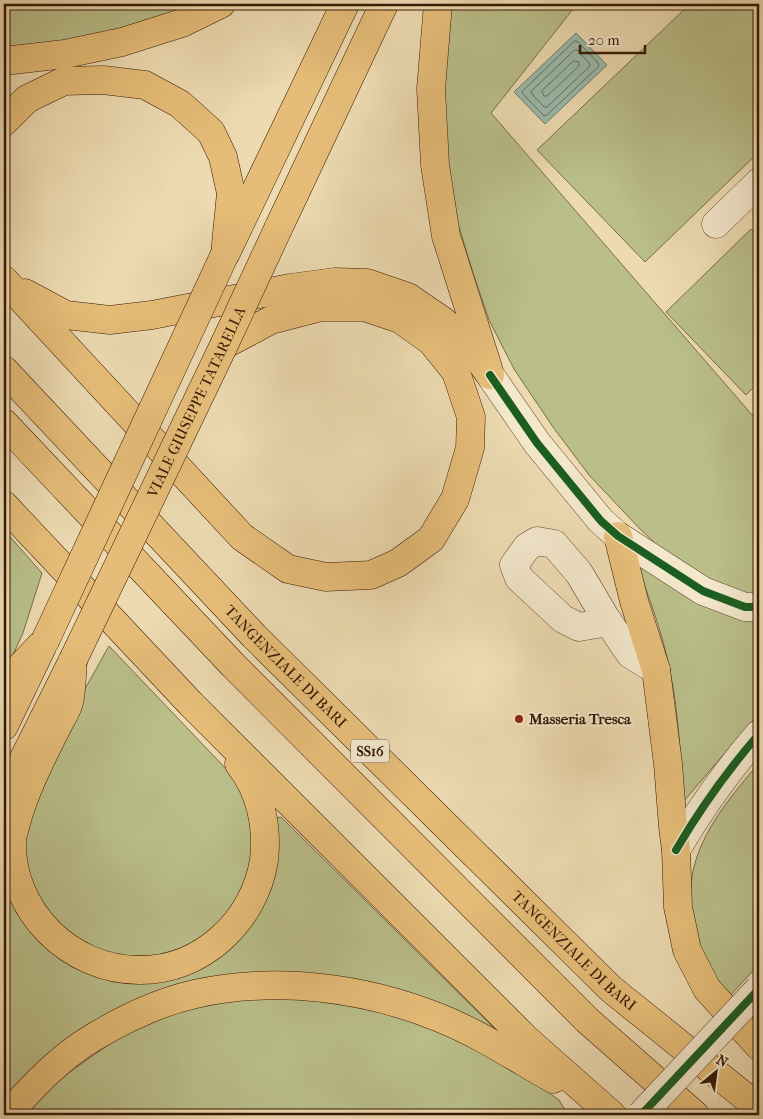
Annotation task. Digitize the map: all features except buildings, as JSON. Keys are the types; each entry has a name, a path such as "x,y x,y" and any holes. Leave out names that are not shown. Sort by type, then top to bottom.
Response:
{"main road":[{"path":"4,61 65,54 122,42 182,22 221,4"},
{"path":"4,726 225,254 345,4"},
{"name":"VIALE GIUSEPPE TATARELLA","path":"4,798 73,660 224,346 384,4"},
{"path":"438,4 431,89 435,165 446,236 490,374"},
{"path":"4,122 27,99 64,82 103,80 145,85 180,104 211,132 223,156 231,193 225,254"},
{"path":"4,280 66,315 110,320 290,288 335,282 367,283 408,297 443,321 468,344 490,374"},
{"path":"4,280 242,537 288,569 326,577 371,575 398,563 431,539 455,499 470,448 471,418 456,372 430,341 400,319 364,307 321,307 271,320 224,346"},
{"name":"TANGENZIALE DI BARI","path":"4,370 254,636 611,989 759,1108"},
{"name":"SS16","path":"4,423 232,665 587,1020 695,1115"},
{"path":"4,505 192,704 525,1038 606,1110"},
{"path":"4,520 51,556"},
{"path":"618,536 634,601 656,670 668,764 676,850 678,907 687,950 707,989 759,1046"},
{"path":"4,684 45,641"},
{"path":"73,660 69,702 20,807 12,840 15,871 24,900 45,929 72,951 105,965 139,970 168,966 192,958 216,944 236,925 251,902 261,876 266,846 262,810 249,777 192,704"},
{"path":"7,1115 34,1085 62,1060 92,1037 120,1022 160,1005 194,994 242,986 280,985 322,988 365,995 402,1004 441,1018 492,1043 606,1110"}],"street":[{"path":"716,224 759,182"},
{"path":"490,374 537,443 601,521 618,536 703,590 745,606 759,607"},
{"path":"605,617 630,654 656,670"},
{"path":"676,850 695,818 738,759 759,734"},
{"path":"641,1115 759,989"}],"green space":[{"path":"4,4 199,4 141,26 66,42 4,48"},
{"path":"444,4 577,4 491,113 759,423 759,598 737,595 673,560 640,529 589,475 553,427 514,369 489,320 456,217 444,154"},
{"path":"690,4 759,4 759,152 645,262 537,150"},
{"path":"751,229 759,238 759,382 746,395 666,312"},
{"path":"4,530 42,573 23,633 4,674"},
{"path":"637,565 759,619 759,713 684,801 677,719 670,671 660,631"},
{"path":"109,646 230,773 252,808 258,849 240,904 209,934 175,952 151,956 110,955 53,923 35,895 20,845 77,703"},
{"path":"759,763 759,964 729,997 713,974 700,948 691,908 691,883 695,863 711,827"},
{"path":"281,817 497,1031 470,1020 207,982 4,1106 4,876 74,964 206,963 275,818"},
{"path":"233,997 305,999 402,1015 496,1056 559,1100 568,1115 25,1115 57,1081 118,1038 179,1011"}],"water":[{"path":"576,33 607,65 545,124 514,92"}],"cycle path":[{"path":"490,375 537,443 601,521 618,536 703,591 745,607 759,607"},
{"path":"676,850 715,790 759,734"},
{"path":"641,1115 759,989"}],"place":[{"name":"Masseria Tresca","path":"519,719"}]}
